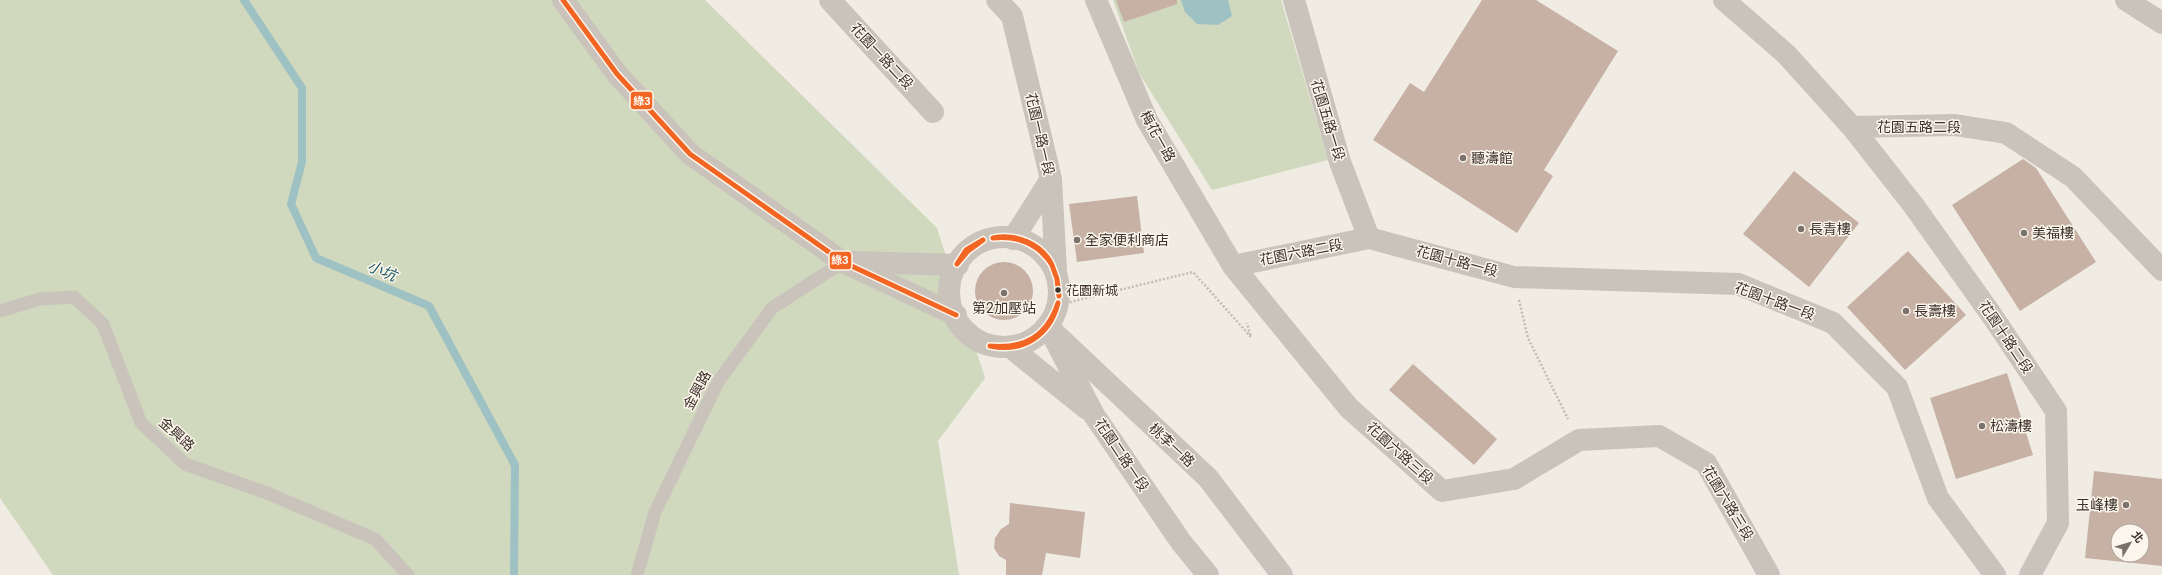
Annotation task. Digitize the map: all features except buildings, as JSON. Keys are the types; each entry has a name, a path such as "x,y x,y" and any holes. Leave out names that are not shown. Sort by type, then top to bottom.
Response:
{"street":[{"path":"563,0 617,74 690,154 843,262 956,315"},
{"name":"花園一路二段","path":"830,0 933,112"},
{"name":"花園一路一段","path":"997,0 1008,8 1050,179 1056,276"},
{"name":"梅花一路","path":"1096,0 1148,120 1233,266"},
{"name":"花園五路一段","path":"1294,0 1340,162 1369,238"},
{"path":"1724,0 1786,54 1852,128"},
{"path":"2126,0 2162,23"},
{"name":"花園五路二段","path":"1852,128 1956,125 2006,133 2073,177 2162,270"},
{"name":"花園十路二段","path":"1852,128 1923,218 1994,317 2056,411 2058,522 2030,575"},
{"path":"1013,239 1050,179"},
{"path":"996,236 1013,239 1028,241 1041,250 1052,262 1060,290 1055,315 1048,327 1039,336 1025,344 1010,347 993,347 977,341 964,331 949,299 949,281 966,250 980,241 996,236"},
{"name":"花園六路二段","path":"1233,266 1369,238"},
{"name":"花園十路一段","path":"1369,238 1514,277 1738,284 1833,323 1897,387 1938,498 1995,575"},
{"path":"843,262 958,265"},
{"name":"花園六路三段","path":"1233,266 1349,408 1442,491 1514,478 1579,440 1659,436 1706,463 1769,575"},
{"name":"花園二路一段","path":"1048,327 1094,415 1181,542 1208,575"},
{"name":"桃李一路","path":"1048,327 1208,478 1282,575"},
{"path":"1010,347 1094,415"}],"lane":[{"name":"金興路","path":"637,575 655,512 718,382 772,308 843,262"},
{"name":"金興路","path":"0,311 40,300 74,297 103,324 141,423 185,464 267,493 375,539 408,575"}],"path":[{"path":"1057,305 1193,272 1251,337 1246,316"},
{"path":"1514,277 1528,338 1579,440"}],"green space":[{"path":"0,0 705,0 937,228 985,378 938,441 959,575 53,575 0,498"},
{"path":"1113,0 1281,0 1328,160 1212,190 1139,73"}],"water":[{"path":"1181,0 1228,0 1232,16 1218,25 1197,24 1185,12"}],"waterway":[{"name":"小坑","path":"244,0 302,88 302,162 291,204 316,258 429,306 515,465 514,575"}],"transit line":[{"name":"綠3","path":"563,0 617,74 690,154 843,262 956,315"},
{"name":"綠3","path":"993,238 1011,237 1027,242 1042,251 1052,265"},
{"name":"綠3","path":"993,238 1011,238 1027,242 1041,252 1052,265"},
{"name":"綠3","path":"957,264 966,250 983,240"},
{"name":"綠3","path":"957,264 968,251 983,240"},
{"name":"綠3","path":"1052,265 1057,279 1059,296"},
{"name":"綠3","path":"1052,265 1057,279 1059,296"},
{"name":"綠3","path":"990,346 1014,345 1033,338 1048,324 1058,303"},
{"name":"綠3","path":"990,346 1014,347 1034,339 1042,333 1049,324 1058,303"}],"place":[{"name":"聽濤館","path":"1463,158"},
{"name":"長青樓","path":"1801,229"},
{"name":"美福樓","path":"2024,233"},
{"name":"全家便利商店","path":"1077,240"},
{"name":"花園新城","path":"1058,290"},
{"name":"第2加壓站","path":"1004,293"},
{"name":"長壽樓","path":"1906,311"},
{"name":"松濤樓","path":"1982,426"},
{"name":"玉峰樓","path":"2126,505"}]}
